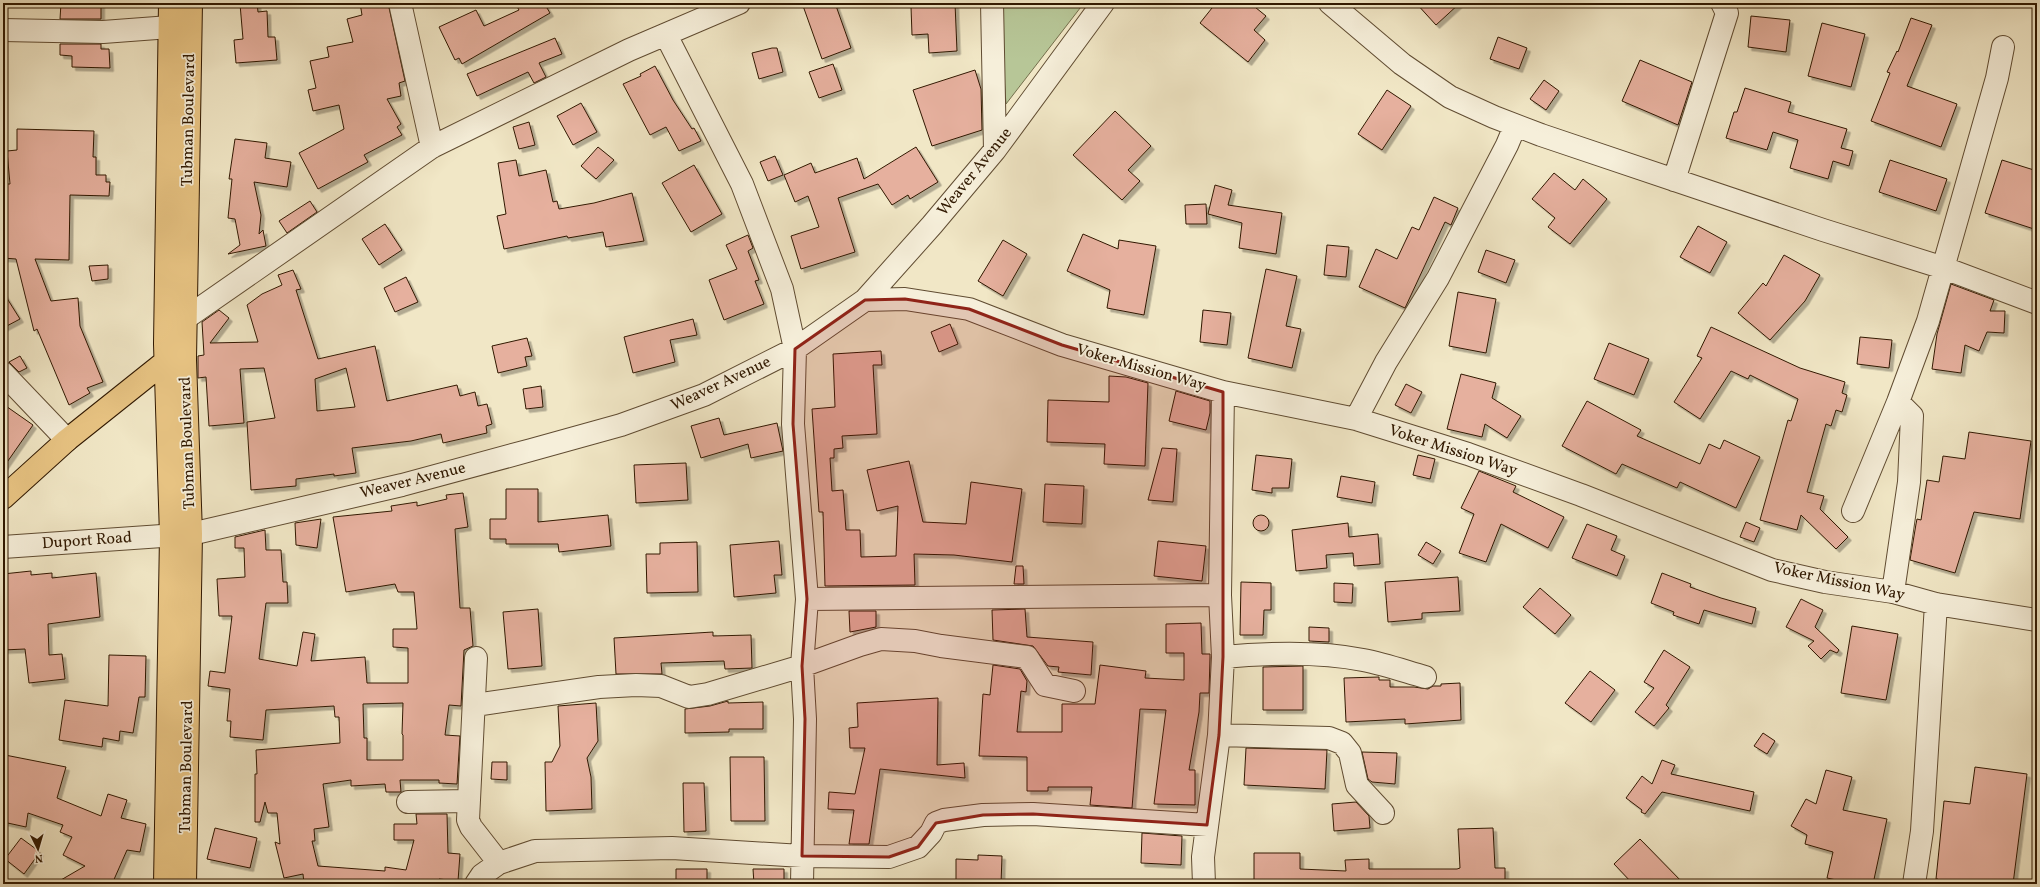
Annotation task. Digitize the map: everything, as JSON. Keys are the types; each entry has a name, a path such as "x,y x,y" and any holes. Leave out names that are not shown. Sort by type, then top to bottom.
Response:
{"highway":[{"name":"Tubman Boulevard","path":"170,3 166,361 181,535 185,884"},
{"name":"Tubman Boulevard","path":"165,884 181,535 191,3"},
{"path":"3,498 67,440 166,361"}],"street":[{"path":"400,3 432,146"},
{"path":"992,3 995,150"},
{"name":"Weaver Avenue","path":"181,535 402,485 621,425 704,395 795,349 865,300 932,225 995,150 1103,3"},
{"path":"1330,3 1402,64 1450,97 1515,126 1823,230 1944,268 2037,304"},
{"path":"1674,180 1727,12 1722,3"},
{"path":"186,318 432,146 615,57 666,35 726,6"},
{"path":"3,30 103,32 170,27"},
{"path":"666,35 742,184 782,289 795,349 794,424 807,599 802,666 805,719 802,884"},
{"path":"1853,511 1898,402 1928,321 1997,78 2003,47"},
{"path":"1356,420 1386,362 1438,278 1507,146 1515,126"},
{"name":"Voker Mission Way","path":"865,300 905,299 969,309 1062,345 1223,392 1356,420 1468,454 1581,495 1772,570 1825,582 1893,592 1936,604 2037,620"},
{"path":"3,373 67,440"},
{"path":"1204,884 1203,857 1219,734 1223,657 1220,595 1223,392"},
{"path":"1893,592 1909,482 1912,416 1898,402"},
{"name":"Duport Road","path":"3,547 181,535"},
{"path":"807,599 1220,595"},
{"path":"1914,884 1922,831 1936,604"},
{"path":"475,705 599,687 636,685 661,686 689,697 730,689 802,666 860,644 881,639 915,641 1027,657 1045,685 1074,691"},
{"path":"1223,657 1254,654 1335,656 1388,665 1425,677"},
{"path":"476,658 475,705 468,820 471,827 499,863"},
{"path":"1219,734 1328,738 1342,743 1350,753 1357,785 1383,813"},
{"path":"408,802 468,801"},
{"path":"476,884 482,875 499,863 535,851 672,848 802,856 889,857 918,847 931,833 936,824 940,822 982,815 1033,814 1207,826"}],"highlighted area":[{"path":"905,299 969,309 1062,345 1223,392 1223,657 1219,735 1207,825 1033,814 983,815 936,823 918,847 889,857 802,856 805,719 802,666 807,599 793,424 795,349 865,300"}],"green space":[{"path":"999,3 1084,3 1006,104 999,10"}],"building":[{"path":"61,3 101,3 101,19 60,19"},
{"path":"257,3 258,12 267,11 268,37 275,37 277,60 236,63 234,40 243,39 240,4"},
{"path":"360,3 388,3 405,81 399,83 401,96 387,99 401,124 397,127 402,135 364,155 368,162 318,189 299,153 344,129 339,105 313,111 308,90 316,88 310,61 329,57 327,47 353,42 347,19 362,15"},
{"path":"515,3 544,3 550,13 462,64 459,58 455,60 439,27 476,10 484,26 519,10"},
{"path":"802,3 835,3 851,48 822,59"},
{"path":"926,3 955,3 957,51 929,53 928,34 912,35 911,7 927,7"},
{"path":"1216,3 1250,3 1266,16 1254,30 1265,40 1248,62 1200,23"},
{"path":"1416,3 1460,3 1436,25"},
{"path":"1751,16 1790,20 1786,52 1748,47"},
{"path":"1911,18 1932,25 1907,86 1957,104 1941,147 1871,121 1890,73 1887,72 1897,51 1898,52"},
{"path":"1822,23 1865,34 1851,87 1808,76"},
{"path":"1498,37 1527,48 1519,69 1490,59"},
{"path":"555,38 562,54 539,63 546,77 534,83 528,72 477,96 467,74"},
{"path":"60,44 101,44 101,49 109,49 110,68 72,67 72,56 60,55"},
{"path":"777,48 783,72 759,79 752,53"},
{"path":"1640,60 1692,82 1678,125 1622,101"},
{"path":"833,64 842,90 819,98 809,72"},
{"path":"655,66 673,100 692,129 694,128 701,141 679,151 666,127 650,135 623,84 641,76 640,74"},
{"path":"975,70 981,89 982,130 932,146 913,90"},
{"path":"1544,80 1559,91 1546,110 1530,99"},
{"path":"1745,88 1791,102 1788,112 1847,129 1841,148 1853,151 1849,166 1833,161 1828,179 1790,168 1798,140 1773,132 1767,150 1726,138 1734,112 1737,112"},
{"path":"1387,90 1411,106 1382,150 1358,134"},
{"path":"581,103 597,132 573,145 557,116"},
{"path":"1115,111 1151,146 1128,170 1140,181 1122,200 1073,155"},
{"path":"529,122 535,145 519,149 513,127"},
{"path":"17,129 94,131 93,157 96,157 96,175 106,175 106,182 110,182 109,196 70,195 69,260 35,259 51,301 78,298 80,326 103,382 87,388 90,393 69,405 37,329 34,331 16,259 3,258 3,184 10,184 7,151 17,150"},
{"path":"235,139 267,143 265,158 291,162 287,187 254,182 261,215 259,234 263,230 266,246 228,254 240,245 235,219 228,218 232,179 229,179"},
{"path":"598,147 614,160 596,179 581,166"},
{"path":"916,147 938,182 910,199 908,195 892,205 878,184 838,198 855,252 801,269 791,236 819,227 808,196 795,202 784,175 811,163 815,173 857,158 864,179"},
{"path":"775,156 783,175 768,181 760,162"},
{"path":"516,160 519,176 546,170 553,202 557,201 559,209 594,203 632,193 644,241 606,247 603,232 568,238 567,236 504,249 497,216 506,214 498,163"},
{"path":"1890,160 1947,179 1936,211 1879,192"},
{"path":"2002,160 2037,171 2037,230 1985,213"},
{"path":"694,165 722,214 691,232 662,183"},
{"path":"1554,173 1575,190 1583,179 1607,199 1570,244 1548,227 1555,218 1532,199"},
{"path":"1215,185 1232,190 1228,205 1282,213 1276,254 1239,248 1242,223 1208,214"},
{"path":"1434,197 1458,208 1451,225 1445,222 1405,308 1359,287 1376,249 1397,259 1412,227 1419,230"},
{"path":"310,201 317,212 287,233 279,221"},
{"path":"1206,204 1207,224 1186,224 1185,205"},
{"path":"385,224 402,250 379,265 362,239"},
{"path":"1698,226 1727,242 1710,273 1680,257"},
{"path":"1083,234 1118,249 1119,240 1156,246 1144,315 1107,308 1110,290 1067,271"},
{"path":"748,235 753,248 748,251 759,280 755,281 764,304 724,320 709,280 737,269 726,245"},
{"path":"1003,240 1027,254 1003,296 978,281"},
{"path":"1327,245 1349,247 1346,277 1324,275"},
{"path":"1486,250 1515,260 1506,283 1478,272"},
{"path":"1784,255 1820,275 1805,301 1770,340 1738,313 1763,283 1766,286"},
{"path":"108,265 108,279 92,281 89,266"},
{"path":"1266,269 1297,276 1286,326 1301,329 1292,368 1248,358"},
{"path":"293,270 301,289 296,290 318,359 375,346 387,401 457,385 460,396 475,392 478,406 487,404 492,424 486,426 487,433 443,443 441,434 411,441 352,448 356,473 296,479 296,486 251,490 247,422 275,418 264,368 240,369 244,423 209,426 206,377 198,378 198,356 204,355 202,322 219,310 229,318 210,343 258,342 247,305 262,294 282,285 278,275","holes":["346,368 355,407 317,411 315,379"]},
{"path":"406,277 418,302 395,312 384,288"},
{"path":"1951,284 1994,300 1990,311 2005,311 2004,333 1987,332 1979,351 1965,345 1961,373 1932,369 1937,334"},
{"path":"3,292 20,319 3,328"},
{"path":"1458,292 1496,299 1486,353 1449,346"},
{"path":"1203,310 1231,313 1227,345 1200,342"},
{"path":"693,319 697,335 670,340 675,362 633,373 624,337"},
{"path":"950,324 958,344 939,352 931,332"},
{"path":"1711,327 1800,368 1845,382 1842,393 1847,395 1842,412 1836,410 1831,426 1826,424 1807,492 1824,496 1820,509 1848,537 1836,549 1801,515 1797,530 1760,520 1788,420 1791,421 1798,399 1750,375 1748,379 1731,371 1700,419 1674,402 1702,358 1697,356"},
{"path":"1860,337 1892,340 1889,368 1857,364"},
{"path":"527,338 532,356 525,357 527,366 498,373 492,346"},
{"path":"1609,343 1649,359 1634,395 1594,379"},
{"path":"881,351 882,365 873,365 877,434 842,436 843,448 834,449 834,458 830,458 832,491 843,490 846,530 860,530 861,557 896,556 898,506 877,511 867,470 909,461 923,522 966,524 971,482 1022,489 1012,562 954,555 914,554 915,585 825,586 823,512 819,512 812,409 835,407 833,354"},
{"path":"20,356 27,368 19,372 9,362"},
{"path":"1461,374 1496,383 1492,398 1521,416 1507,438 1485,424 1482,437 1447,429"},
{"path":"1109,376 1126,377 1148,383 1145,466 1104,464 1105,444 1047,442 1048,400 1109,402"},
{"path":"1406,384 1422,392 1411,413 1395,405"},
{"path":"541,386 543,407 526,409 523,389"},
{"path":"1176,391 1210,401 1210,413 1206,430 1169,421"},
{"path":"1587,401 1641,430 1637,436 1700,464 1709,444 1720,449 1724,440 1760,457 1736,508 1680,482 1677,488 1622,464 1616,474 1562,446"},
{"path":"3,404 33,425 3,468"},
{"path":"719,418 724,435 777,423 783,451 751,458 748,444 701,458 691,426"},
{"path":"1969,432 2031,441 2020,519 1974,512 1955,573 1910,560 1917,519 1921,520 1927,480 1939,482 1943,456 1965,459"},
{"path":"1162,448 1177,449 1173,502 1148,500"},
{"path":"1256,455 1292,459 1289,488 1272,488 1272,493 1252,490"},
{"path":"1418,455 1435,459 1430,479 1413,475"},
{"path":"686,463 688,500 636,503 634,465"},
{"path":"1479,471 1516,486 1513,492 1564,517 1548,548 1501,524 1486,562 1459,553 1474,514 1461,508"},
{"path":"1341,476 1375,482 1372,503 1337,497"},
{"path":"1045,484 1084,486 1082,524 1043,522"},
{"path":"506,489 538,489 538,522 608,515 611,546 559,552 558,544 506,544 506,539 490,539 490,519 506,519"},
{"path":"463,493 468,527 455,529 460,608 470,608 473,646 464,650 461,706 449,705 445,735 460,736 457,784 439,783 439,780 400,780 401,792 386,792 385,784 351,786 351,780 323,784 329,827 314,829 315,841 312,841 318,866 385,871 385,867 406,870 414,840 394,840 394,824 417,824 416,814 447,814 448,853 460,854 458,881 439,879 437,884 304,884 303,874 284,878 275,842 280,844 277,813 268,813 265,802 260,822 255,822 255,774 257,774 256,750 340,743 339,717 335,717 334,706 266,710 263,740 230,737 231,721 227,721 230,689 208,686 210,671 225,673 232,616 219,616 217,579 245,577 244,548 235,548 235,537 265,530 266,550 281,550 283,582 287,582 288,603 266,603 259,659 297,666 303,632 315,634 311,661 365,657 367,683 408,683 408,648 393,647 393,629 417,629 414,592 398,592 395,584 346,592 333,517 392,511 391,506 417,502 417,506 447,499 446,495","holes":["403,703 403,760 367,760 367,738 364,738 363,704"]},
{"path":"1258,515 1264,515 1269,520 1267,529 1264,531 1258,531 1253,526 1253,520"},
{"path":"321,519 317,548 296,545 295,523"},
{"path":"1746,522 1760,528 1754,542 1740,537"},
{"path":"1348,523 1349,537 1378,534 1380,564 1354,566 1353,553 1326,555 1327,568 1296,571 1292,530"},
{"path":"1587,524 1617,536 1611,550 1625,556 1617,576 1572,558"},
{"path":"779,541 782,575 774,575 776,593 734,597 730,545"},
{"path":"1158,541 1206,546 1202,581 1154,576"},
{"path":"697,542 698,592 647,593 646,554 660,554 660,543"},
{"path":"1426,542 1441,551 1433,564 1418,555"},
{"path":"1016,566 1023,566 1024,584 1014,584"},
{"path":"31,571 31,575 52,573 52,578 96,573 100,617 48,624 49,655 62,654 65,679 29,683 25,649 3,650 3,574"},
{"path":"1662,573 1691,584 1690,587 1756,608 1752,624 1704,610 1699,624 1673,615 1674,612 1651,603"},
{"path":"1458,577 1460,611 1422,613 1422,619 1388,622 1385,582"},
{"path":"1241,582 1271,583 1271,610 1264,610 1263,635 1240,635"},
{"path":"1334,583 1353,584 1352,603 1334,602"},
{"path":"1540,588 1571,615 1555,634 1523,607"},
{"path":"1801,599 1823,610 1815,627 1839,650 1837,653 1830,650 1821,659 1808,646 1814,641 1786,627"},
{"path":"538,609 542,666 508,669 503,612"},
{"path":"1025,609 1027,637 1093,642 1091,675 1058,672 1059,667 1048,666 1033,646 993,640 992,610"},
{"path":"849,611 876,611 876,627 850,632"},
{"path":"1201,623 1202,654 1210,654 1209,693 1200,693 1199,712 1189,770 1195,770 1195,805 1154,804 1166,710 1140,709 1132,808 1090,805 1092,787 1048,787 1048,791 1027,791 1027,757 979,756 983,694 990,695 993,665 1020,669 1027,681 1026,692 1021,691 1017,732 1062,732 1062,704 1095,704 1100,665 1146,671 1145,678 1184,680 1184,653 1166,653 1166,624"},
{"path":"1852,626 1898,634 1886,700 1841,693"},
{"path":"1309,627 1329,628 1329,642 1309,641"},
{"path":"713,632 713,636 751,635 752,668 725,669 724,661 661,663 662,674 616,674 614,638"},
{"path":"1664,650 1690,667 1666,705 1669,708 1654,726 1635,712 1654,688 1644,682"},
{"path":"109,655 146,656 145,697 139,697 133,733 120,731 119,741 103,738 102,747 59,740 65,700 108,706"},
{"path":"1303,666 1303,710 1263,710 1263,667"},
{"path":"1590,671 1615,690 1591,722 1565,703"},
{"path":"1379,677 1379,680 1390,680 1390,687 1414,687 1428,689 1433,686 1441,686 1441,684 1460,683 1461,720 1405,724 1405,719 1346,722 1344,678"},
{"path":"938,698 937,765 964,763 965,778 880,769 869,844 849,844 854,810 828,809 829,792 855,794 865,748 850,748 849,728 858,727 857,703"},
{"path":"728,701 728,703 763,702 763,729 729,729 729,732 685,733 685,709 710,706"},
{"path":"596,703 598,741 587,758 591,777 592,809 546,811 545,762 552,762 560,746 558,706"},
{"path":"1763,733 1775,741 1767,754 1754,746"},
{"path":"1246,748 1327,750 1325,789 1244,785"},
{"path":"1362,752 1397,753 1395,784 1372,782 1368,779"},
{"path":"5,755 66,767 57,798 101,816 108,794 127,800 121,818 146,824 140,852 127,850 112,884 54,884 85,866 63,855 72,837 60,832 63,825 28,813 26,827 3,822 3,764"},
{"path":"730,757 764,757 765,821 731,821"},
{"path":"1662,760 1675,765 1671,774 1754,792 1750,811 1662,792 1645,814 1641,812 1642,810 1626,798 1642,776 1652,784"},
{"path":"492,762 507,762 507,780 491,779"},
{"path":"1975,767 2027,774 2013,884 1938,884 1938,879 1936,879 1944,801 1970,804"},
{"path":"1826,770 1852,777 1843,810 1887,819 1873,884 1855,884 1827,878 1833,852 1805,844 1807,835 1791,826 1806,799 1816,804"},
{"path":"683,783 704,783 706,831 684,832"},
{"path":"1356,802 1369,816 1370,828 1334,831 1332,804"},
{"path":"215,828 257,838 250,868 207,859"},
{"path":"1493,828 1495,868 1505,868 1505,884 1254,884 1254,853 1300,853 1300,869 1346,871 1345,860 1369,859 1369,869 1457,869 1460,868 1458,829"},
{"path":"1142,833 1182,836 1181,865 1141,863"},
{"path":"21,838 40,852 24,874 5,859"},
{"path":"1640,839 1684,884 1633,884 1614,864"},
{"path":"978,855 1002,856 1001,884 956,884 956,859 978,860"},
{"path":"676,869 707,869 707,884 676,884"},
{"path":"753,869 784,869 784,884 754,884"}]}
